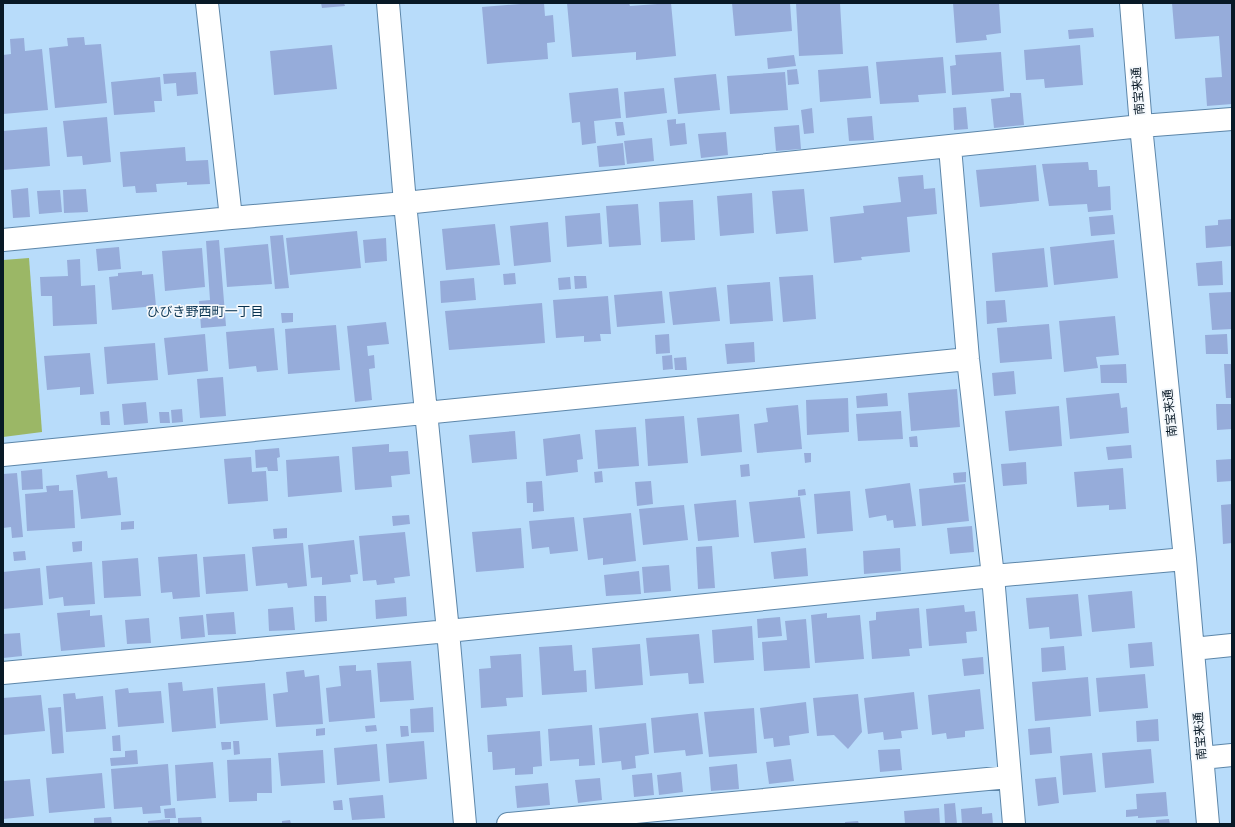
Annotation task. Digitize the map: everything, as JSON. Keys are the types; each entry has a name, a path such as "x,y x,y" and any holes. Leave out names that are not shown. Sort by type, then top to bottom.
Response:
{"street":[{"path":"206,3 231,218"},
{"path":"388,3 405,203 448,631 465,824"},
{"name":"南宝来通","path":"1131,3 1141,126 1185,559 1208,824"},
{"path":"3,240 405,203 1141,126 1232,119"},
{"path":"950,147 968,359 993,576 1014,824"},
{"path":"3,455 968,359"},
{"path":"3,673 448,631 993,576 1185,559"},
{"path":"1193,649 1232,645"},
{"path":"1202,758 1232,755"},
{"path":"508,824 1009,777"}],"green space":[{"path":"29,258 42,432 3,437 3,260"}],"building":[{"path":"321,3 344,3 345,6 322,8"},
{"path":"544,3 545,16 553,15 555,42 547,43 548,59 487,64 482,7"},
{"path":"567,3 629,3 630,6 671,3 676,56 636,60 636,52 572,57"},
{"path":"732,3 790,3 792,31 735,36"},
{"path":"796,3 840,3 843,54 799,56"},
{"path":"953,3 999,3 1001,33 986,35 987,40 956,43"},
{"path":"1172,3 1232,3 1232,104 1207,106 1205,78 1222,77 1219,36 1175,39"},
{"path":"1093,28 1094,37 1069,39 1068,30"},
{"path":"84,37 85,45 101,44 107,103 55,108 49,48 68,46 67,38"},
{"path":"24,38 25,51 42,49 48,110 3,114 3,55 11,54 10,39"},
{"path":"332,45 337,89 274,95 270,51"},
{"path":"1080,45 1083,85 1045,88 1044,79 1026,80 1024,50"},
{"path":"1001,52 1004,91 952,95 950,66 956,65 955,55"},
{"path":"794,55 796,66 768,69 767,58"},
{"path":"943,57 946,93 918,95 919,102 880,104 876,62"},
{"path":"868,66 871,98 820,102 818,70"},
{"path":"797,69 799,84 788,85 787,70"},
{"path":"196,72 198,94 177,96 176,83 164,84 163,74"},
{"path":"785,72 788,110 730,114 727,76"},
{"path":"716,74 720,110 678,114 674,78"},
{"path":"160,77 162,101 154,101 155,112 114,115 111,82"},
{"path":"618,88 621,118 594,121 596,143 582,145 580,122 572,123 569,93"},
{"path":"664,88 667,113 626,118 624,92"},
{"path":"1010,93 1021,93 1024,125 994,128 991,99 1010,97"},
{"path":"966,107 968,129 954,130 953,108"},
{"path":"812,108 814,133 804,134 801,110"},
{"path":"872,116 874,140 849,141 847,118"},
{"path":"107,117 111,162 83,165 82,156 67,157 63,121"},
{"path":"676,119 676,124 685,123 687,144 670,146 667,120"},
{"path":"615,122 623,122 625,135 617,136"},
{"path":"799,125 801,149 776,151 774,127"},
{"path":"47,127 50,166 3,170 3,131"},
{"path":"726,132 728,155 701,158 698,134"},
{"path":"652,138 654,161 627,164 624,141"},
{"path":"623,143 625,165 599,167 597,146"},
{"path":"185,147 186,161 208,160 210,184 187,185 187,182 156,184 157,192 136,193 135,186 123,187 120,152"},
{"path":"1088,162 1089,170 1097,170 1098,187 1110,186 1111,210 1088,212 1087,204 1049,206 1042,164"},
{"path":"1036,165 1039,201 980,207 976,170"},
{"path":"923,175 924,189 935,188 937,214 907,217 910,252 861,257 862,260 834,263 830,217 864,213 863,206 901,202 898,177"},
{"path":"28,188 30,217 13,218 11,190"},
{"path":"86,189 88,212 64,213 63,190"},
{"path":"804,189 808,231 776,234 772,191"},
{"path":"60,190 62,212 39,214 37,191"},
{"path":"752,193 754,233 720,236 717,196"},
{"path":"693,200 695,240 661,242 659,202"},
{"path":"638,204 641,245 609,247 606,206"},
{"path":"600,213 602,244 567,247 565,216"},
{"path":"1113,215 1115,234 1091,236 1089,217"},
{"path":"1232,219 1232,246 1206,248 1205,226 1218,225 1218,220"},
{"path":"548,222 551,262 514,266 510,226"},
{"path":"495,224 500,265 446,270 442,229"},
{"path":"357,231 361,268 290,275 286,238"},
{"path":"283,235 289,288 275,289 270,236"},
{"path":"386,238 387,261 365,263 363,240"},
{"path":"219,240 226,326 201,328 199,301 210,300 206,241"},
{"path":"1114,240 1118,278 1054,285 1050,247"},
{"path":"268,244 272,284 227,287 224,248"},
{"path":"119,247 121,269 98,271 96,249"},
{"path":"202,248 205,287 165,291 162,251"},
{"path":"1044,248 1048,287 995,292 992,253"},
{"path":"80,259 81,286 95,285 97,324 53,326 52,296 41,296 40,277 68,276 67,260"},
{"path":"1222,261 1223,285 1198,286 1196,263"},
{"path":"142,271 142,275 153,274 156,306 112,310 109,277 118,276 118,273"},
{"path":"515,273 516,284 504,285 503,274"},
{"path":"813,275 816,319 783,322 779,277"},
{"path":"574,276 586,276 587,288 575,289"},
{"path":"570,277 571,289 559,290 558,278"},
{"path":"474,278 476,300 441,303 440,281"},
{"path":"770,282 773,321 730,324 727,285"},
{"path":"716,287 720,321 673,325 669,292"},
{"path":"662,291 665,323 617,327 614,295"},
{"path":"1232,292 1232,329 1212,330 1209,293"},
{"path":"608,296 611,334 600,334 601,341 584,342 584,336 556,338 553,300"},
{"path":"1005,300 1007,322 987,324 986,301"},
{"path":"542,303 545,343 449,350 445,311"},
{"path":"281,313 293,313 293,322 282,323"},
{"path":"1115,316 1119,355 1096,357 1098,368 1064,372 1059,321"},
{"path":"386,322 389,344 367,346 368,356 374,355 375,368 369,369 372,400 355,402 347,326"},
{"path":"1049,324 1052,359 1000,363 997,328"},
{"path":"336,325 340,370 288,374 285,329"},
{"path":"274,328 278,370 257,372 256,366 229,369 226,332"},
{"path":"205,334 208,371 168,375 164,338"},
{"path":"669,334 670,353 656,354 655,335"},
{"path":"1227,334 1228,354 1206,354 1205,335"},
{"path":"754,342 755,362 727,364 725,344"},
{"path":"155,343 158,380 107,384 104,347"},
{"path":"90,353 94,394 80,395 80,387 47,390 44,356"},
{"path":"672,355 673,369 663,370 662,356"},
{"path":"686,357 687,370 675,370 674,358"},
{"path":"1126,364 1127,383 1101,383 1100,365"},
{"path":"1224,364 1232,364 1232,398 1226,398"},
{"path":"1014,371 1016,394 994,396 992,373"},
{"path":"223,377 226,416 200,418 197,379"},
{"path":"957,389 960,427 911,431 908,393"},
{"path":"887,393 888,406 857,408 856,396"},
{"path":"1119,393 1121,408 1127,407 1129,433 1070,439 1066,398"},
{"path":"848,398 849,432 807,435 806,400"},
{"path":"146,402 148,423 124,425 122,404"},
{"path":"1216,404 1232,404 1232,429 1217,430"},
{"path":"798,405 802,449 757,453 754,424 768,422 766,408"},
{"path":"1059,406 1062,446 1009,451 1005,411"},
{"path":"182,409 183,422 172,423 171,410"},
{"path":"109,411 110,425 101,425 100,412"},
{"path":"901,411 903,439 858,441 856,414"},
{"path":"159,412 169,412 170,423 160,423"},
{"path":"739,414 742,452 701,456 697,418"},
{"path":"684,416 688,463 648,466 645,419"},
{"path":"636,427 639,466 598,469 595,430"},
{"path":"515,431 517,459 472,463 469,435"},
{"path":"580,434 583,459 577,460 578,472 546,476 543,439"},
{"path":"917,436 918,447 910,447 909,437"},
{"path":"389,444 389,452 408,451 410,474 391,476 392,487 355,490 352,447"},
{"path":"1131,445 1132,458 1108,460 1106,447"},
{"path":"279,448 280,457 277,458 278,471 268,471 267,467 256,468 255,450"},
{"path":"804,453 811,453 811,462 805,463"},
{"path":"339,456 342,492 288,497 286,460"},
{"path":"251,457 252,472 266,471 268,501 228,504 224,459"},
{"path":"1232,459 1232,481 1217,482 1216,460"},
{"path":"1026,462 1027,484 1003,486 1001,464"},
{"path":"749,464 750,476 741,477 740,465"},
{"path":"1123,468 1126,509 1109,510 1109,505 1077,507 1074,472"},
{"path":"42,469 43,489 22,490 21,471"},
{"path":"107,471 108,478 117,477 121,515 81,519 76,475"},
{"path":"602,471 603,482 595,483 594,472"},
{"path":"966,472 966,482 954,483 953,473"},
{"path":"17,473 23,537 12,538 11,527 3,528 3,474"},
{"path":"542,481 544,511 533,512 533,503 527,503 526,482"},
{"path":"651,481 653,504 637,506 635,482"},
{"path":"910,483 916,526 894,528 893,520 887,521 886,515 869,518 865,489"},
{"path":"965,484 969,521 922,526 919,489"},
{"path":"59,485 59,491 73,490 75,528 27,531 25,494 47,492 46,486"},
{"path":"805,489 806,495 798,496 798,490"},
{"path":"850,491 853,531 817,534 814,494"},
{"path":"800,497 805,538 754,543 749,502"},
{"path":"736,500 739,537 698,541 694,504"},
{"path":"1232,504 1232,543 1223,544 1221,505"},
{"path":"684,505 688,540 643,545 639,509"},
{"path":"631,513 636,561 603,565 603,558 588,560 583,518"},
{"path":"409,515 410,524 393,526 392,516"},
{"path":"574,517 578,551 550,554 549,547 532,549 529,521"},
{"path":"134,521 134,529 121,530 121,522"},
{"path":"972,526 974,552 950,554 947,528"},
{"path":"287,528 287,538 274,539 273,529"},
{"path":"521,528 524,568 476,572 472,532"},
{"path":"405,532 410,576 394,578 395,583 377,585 376,580 363,581 359,536"},
{"path":"354,540 358,574 350,575 351,582 322,585 322,577 311,578 308,545"},
{"path":"82,541 82,551 73,552 72,542"},
{"path":"303,543 307,586 288,588 287,583 256,586 252,547"},
{"path":"712,546 715,588 698,589 696,547"},
{"path":"806,548 808,576 774,579 771,552"},
{"path":"900,548 901,571 864,574 863,551"},
{"path":"25,551 26,560 14,561 13,552"},
{"path":"197,554 200,597 173,599 172,592 161,593 158,557"},
{"path":"245,554 248,591 206,594 203,557"},
{"path":"138,558 141,596 104,598 102,561"},
{"path":"92,562 95,604 64,606 63,597 49,599 46,566"},
{"path":"669,565 671,591 644,593 642,567"},
{"path":"40,568 43,605 3,609 3,572"},
{"path":"639,571 641,594 606,596 604,575"},
{"path":"1132,591 1135,628 1092,632 1088,595"},
{"path":"1078,594 1082,636 1050,639 1049,627 1029,629 1026,598"},
{"path":"314,596 326,596 327,621 315,622"},
{"path":"406,597 407,616 376,619 375,600"},
{"path":"964,605 965,612 975,611 977,631 966,632 967,643 929,646 926,609"},
{"path":"293,607 295,630 269,631 268,609"},
{"path":"919,608 922,648 909,649 910,656 872,659 869,621 876,620 876,612"},
{"path":"90,610 90,616 102,615 105,647 61,651 57,613"},
{"path":"234,612 236,634 208,635 206,614"},
{"path":"827,613 827,618 860,615 864,659 815,663 811,615"},
{"path":"203,615 205,637 181,639 179,617"},
{"path":"780,617 782,636 758,638 757,619"},
{"path":"149,618 151,643 127,644 125,620"},
{"path":"806,619 810,668 764,671 762,642 787,640 785,621"},
{"path":"752,626 754,660 714,663 712,630"},
{"path":"20,633 22,656 3,658 3,634"},
{"path":"699,634 704,683 689,684 688,673 650,676 646,638"},
{"path":"1152,642 1154,666 1130,668 1128,644"},
{"path":"640,644 643,685 595,689 592,648"},
{"path":"572,645 574,671 586,670 587,692 542,695 539,647"},
{"path":"1064,646 1066,670 1042,672 1041,648"},
{"path":"521,654 523,697 506,698 507,706 481,708 479,669 491,668 490,656"},
{"path":"983,657 984,674 964,676 962,659"},
{"path":"411,661 414,700 380,702 377,663"},
{"path":"356,665 356,671 371,670 375,718 329,722 326,688 341,686 339,666"},
{"path":"304,670 305,677 319,675 323,724 276,727 273,694 288,692 286,672"},
{"path":"1145,674 1148,708 1099,712 1096,678"},
{"path":"1088,677 1091,716 1035,721 1032,682"},
{"path":"182,682 183,691 213,688 216,728 172,732 168,683"},
{"path":"265,683 268,720 220,724 217,687"},
{"path":"128,688 129,693 161,691 164,723 118,727 115,690"},
{"path":"980,689 984,729 965,731 965,737 947,739 946,733 932,735 928,695"},
{"path":"914,692 918,729 901,731 902,738 884,740 883,732 868,734 864,698"},
{"path":"75,693 76,699 103,696 106,729 66,732 63,694"},
{"path":"858,694 862,732 848,749 834,735 817,736 813,698"},
{"path":"41,695 45,731 3,735 3,698"},
{"path":"806,702 809,733 789,736 790,745 774,747 773,738 764,739 760,708"},
{"path":"61,707 64,753 52,754 48,708"},
{"path":"433,707 434,732 411,733 410,709"},
{"path":"754,708 757,753 709,757 704,712"},
{"path":"698,713 703,754 686,756 685,750 654,753 651,718"},
{"path":"1158,719 1159,741 1137,742 1136,721"},
{"path":"646,723 649,754 635,756 636,768 622,770 621,761 602,763 599,728"},
{"path":"376,725 377,731 366,732 365,726"},
{"path":"592,725 595,765 579,766 579,759 550,761 548,729"},
{"path":"400,726 408,726 409,736 401,737"},
{"path":"1050,727 1052,753 1030,755 1028,729"},
{"path":"325,728 325,735 316,736 316,729"},
{"path":"540,731 542,766 533,767 533,774 515,775 515,768 493,770 492,752 488,752 487,735"},
{"path":"120,735 121,751 113,751 112,736"},
{"path":"233,741 239,741 240,754 234,755"},
{"path":"424,741 427,779 389,783 386,744"},
{"path":"221,742 231,742 231,749 222,750"},
{"path":"377,744 380,781 337,785 334,748"},
{"path":"900,749 902,770 880,772 878,750"},
{"path":"1151,749 1154,783 1105,788 1102,753"},
{"path":"137,750 138,764 111,766 110,758 125,757 125,751"},
{"path":"323,750 325,783 281,786 278,753"},
{"path":"1092,753 1096,792 1063,795 1060,756"},
{"path":"271,758 272,793 257,793 257,801 229,802 227,760"},
{"path":"791,759 794,781 769,784 766,762"},
{"path":"213,762 216,798 177,801 175,765"},
{"path":"168,764 171,805 160,806 161,813 143,814 142,807 114,809 111,769"},
{"path":"737,764 739,789 711,791 709,767"},
{"path":"681,772 683,792 659,795 657,775"},
{"path":"102,773 105,808 49,813 46,778"},
{"path":"652,773 654,795 634,797 632,775"},
{"path":"1056,777 1059,803 1038,806 1035,779"},
{"path":"600,778 602,800 578,803 575,780"},
{"path":"30,779 34,816 3,819 3,781"},
{"path":"548,783 550,805 517,808 515,786"},
{"path":"1166,792 1168,816 1138,818 1138,816 1126,817 1126,810 1137,809 1136,794"},
{"path":"383,795 385,818 352,820 349,798"},
{"path":"342,800 343,810 334,810 333,801"},
{"path":"955,803 957,824 945,824 944,804"},
{"path":"982,807 982,814 992,813 993,824 962,824 961,809"},
{"path":"175,808 176,818 165,818 164,809"},
{"path":"939,808 940,824 905,824 904,811"},
{"path":"111,817 112,824 94,824 94,818"},
{"path":"201,817 202,824 178,824 178,818"},
{"path":"170,819 170,824 148,824 148,821"},
{"path":"1169,819 1170,824 1156,824 1156,820"},
{"path":"290,820 291,824 282,824 282,821"},
{"path":"858,821 859,824 845,824 845,822"}],"district":[{"name":"ひびき野西町一丁目","path":"205,312"}]}
